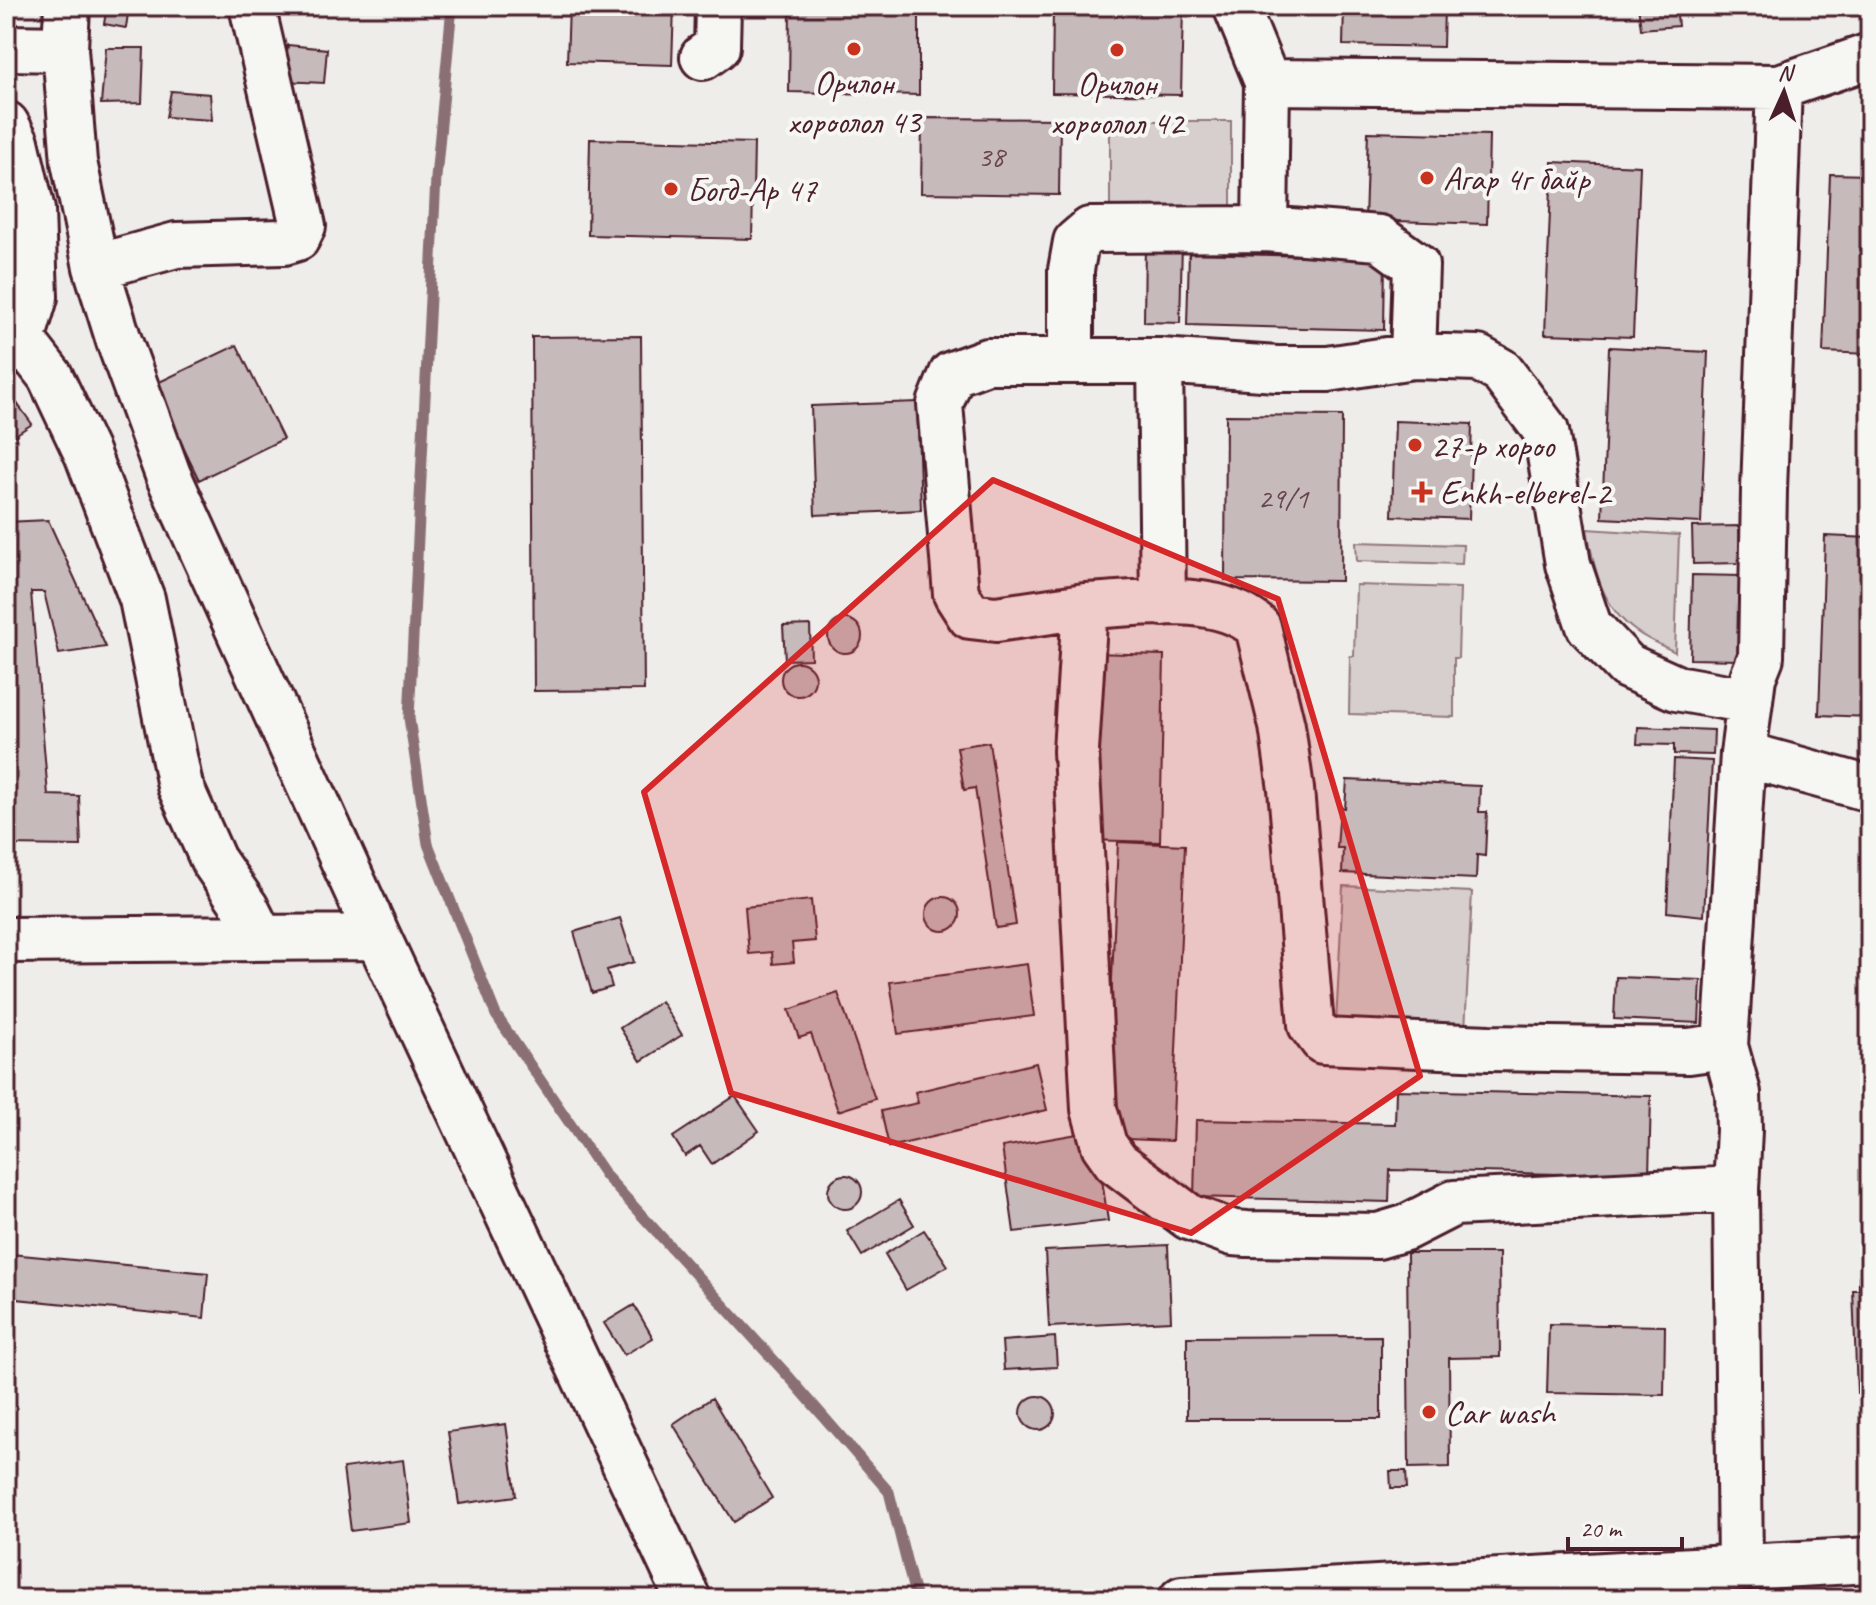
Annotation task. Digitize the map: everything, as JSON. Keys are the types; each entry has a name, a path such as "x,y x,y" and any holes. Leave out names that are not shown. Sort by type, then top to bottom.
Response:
{"street":[{"path":"67,6 65,49 74,162 96,267 119,341 168,475 378,937 688,1599"},
{"path":"96,267 176,245 284,242 297,238 303,226 252,6"},
{"path":"703,57 717,47 718,6"},
{"path":"1236,6 1267,82 1265,229"},
{"path":"6,48 65,49"},
{"path":"1267,82 1779,87 1870,56"},
{"path":"1740,1567 1736,1189 1738,1093 1725,1046 1743,754 1753,677 1761,657 1779,87"},
{"path":"6,124 16,142 32,210 35,297 14,347 50,376 87,454 142,599 180,786 213,860 246,908 261,938"},
{"path":"1071,361 1071,270 1076,242 1090,230 1265,229 1379,238 1416,265 1413,356"},
{"path":"1725,1046 1689,1051 1489,1048 1323,1041 1311,1025 1291,789 1282,726 1258,627 1246,616 1204,602 1085,606 996,619 970,616 956,594 940,404 952,374 987,361 1160,361 1277,369 1328,369 1413,356 1478,358 1501,371 1546,431 1568,564 1589,626 1627,666 1676,688 1750,701"},
{"path":"1160,361 1163,603"},
{"path":"1085,606 1076,751 1094,1109 1104,1145 1116,1162 1189,1217 1233,1233 1247,1234 1378,1236 1405,1228 1454,1203 1736,1189"},
{"path":"1743,754 1870,789"},
{"path":"6,940 378,937"},
{"path":"1182,1599 1870,1560"}],"highlighted area":[{"path":"993,480 1278,599 1420,1076 1191,1233 731,1093 644,792"}],"shaded area":[{"path":"1110,121 1231,121 1231,223 1110,223"},
{"path":"1587,529 1679,535 1675,652 1637,632 1615,611 1596,573"},
{"path":"1356,542 1463,545 1462,564 1357,561"},
{"path":"1356,585 1460,588 1458,658 1454,658 1454,717 1349,714"},
{"path":"1343,886 1472,892 1465,1031 1336,1025"}],"building":[{"path":"107,6 129,6 126,28 104,24"},
{"path":"569,6 674,6 672,65 567,62"},
{"name":"Орчлон хороолол 43","path":"790,6 919,6 919,95 789,92"},
{"name":"Орчлон хороолол 42","path":"1053,6 1183,6 1181,95 1052,93"},
{"path":"1344,6 1444,6 1443,47 1343,45"},
{"path":"1638,6 1676,6 1678,26 1641,29"},
{"path":"288,45 327,49 324,83 283,81"},
{"path":"106,48 144,48 142,103 101,104"},
{"path":"171,91 210,94 212,120 166,117"},
{"path":"922,118 1060,119 1059,195 921,193"},
{"name":"Агар 4г байр","path":"1368,132 1489,135 1487,224 1365,220"},
{"name":"Богд-Ар 47","path":"590,139 754,143 752,239 588,235"},
{"path":"1552,162 1640,166 1633,337 1545,334"},
{"path":"1830,174 1870,175 1870,354 1823,352"},
{"path":"1145,242 1182,243 1180,323 1144,322"},
{"path":"1189,253 1385,258 1384,330 1187,325"},
{"path":"641,336 644,690 534,691 532,337"},
{"path":"237,345 283,439 199,480 153,385"},
{"path":"1609,347 1708,352 1701,523 1602,518"},
{"path":"6,388 32,424 6,441"},
{"path":"917,402 921,510 815,515 811,406"},
{"path":"1226,415 1342,416 1341,581 1225,580"},
{"path":"1395,421 1472,424 1469,519 1392,516"},
{"path":"48,520 106,647 59,654 44,592 31,592 48,795 79,796 81,846 6,845 6,522"},
{"path":"1739,526 1740,563 1693,564 1692,527"},
{"path":"1825,536 1870,538 1870,717 1819,715"},
{"path":"1692,575 1742,576 1739,660 1690,659"},
{"path":"845,619 857,624 862,636 857,648 845,653 833,648 828,636 833,624"},
{"path":"810,625 811,659 785,660 783,626"},
{"path":"1092,653 1164,655 1160,842 1087,840"},
{"path":"798,662 810,667 815,679 810,691 798,696 786,691 781,679 786,667"},
{"path":"1638,727 1714,730 1713,755 1674,754 1674,745 1637,744"},
{"path":"989,742 1016,925 996,928 975,788 964,790 957,747"},
{"path":"1674,759 1712,761 1704,916 1667,912"},
{"path":"1347,780 1480,786 1479,812 1487,812 1485,856 1477,855 1476,879 1342,873 1343,848 1337,848 1340,807 1345,808"},
{"path":"1118,842 1185,845 1172,1141 1105,1138"},
{"path":"1867,896 1870,896 1870,962 1867,962"},
{"path":"943,897 955,902 960,914 955,926 943,931 931,926 926,914 931,902"},
{"path":"811,900 815,941 792,943 794,962 773,964 772,952 749,954 745,907"},
{"path":"620,918 634,962 607,970 612,987 592,993 574,932"},
{"path":"1027,964 1034,1016 898,1034 890,982"},
{"path":"1616,977 1701,980 1699,1023 1614,1019"},
{"path":"838,993 875,1099 838,1111 811,1034 799,1038 789,1010"},
{"path":"661,1001 682,1035 641,1061 620,1028"},
{"path":"1036,1063 1047,1110 889,1147 881,1111 918,1103 915,1092"},
{"path":"1396,1090 1651,1096 1649,1176 1390,1170 1389,1202 1194,1197 1196,1120 1395,1124"},
{"path":"735,1096 759,1131 712,1164 700,1146 685,1156 673,1137"},
{"path":"1095,1131 1108,1221 1014,1232 1002,1147"},
{"path":"845,1175 857,1180 862,1192 857,1204 845,1209 833,1204 828,1192 833,1180"},
{"path":"899,1200 914,1225 862,1256 847,1231"},
{"path":"924,1230 948,1266 906,1290 885,1254"},
{"path":"1168,1245 1171,1321 1049,1327 1045,1251"},
{"name":"Car wash","path":"1407,1253 1499,1253 1500,1357 1449,1358 1450,1467 1409,1468"},
{"path":"11,1254 208,1273 204,1318 7,1298"},
{"path":"1859,1276 1870,1276 1870,1402 1868,1392 1857,1393 1853,1290 1859,1290"},
{"path":"634,1305 653,1338 624,1355 604,1323"},
{"path":"1549,1324 1665,1326 1664,1395 1547,1393"},
{"path":"1381,1336 1381,1419 1187,1419 1187,1337"},
{"path":"1055,1337 1057,1367 1004,1370 1002,1341"},
{"path":"1038,1396 1050,1401 1055,1413 1050,1425 1038,1430 1026,1425 1021,1413 1026,1401"},
{"path":"712,1398 772,1498 734,1522 673,1424"},
{"path":"506,1424 516,1496 459,1504 448,1432"},
{"path":"403,1460 411,1523 351,1531 343,1468"},
{"path":"1390,1471 1406,1471 1407,1488 1391,1488"}],"waterway":[{"path":"452,6 436,178 409,718 428,844 496,1015 605,1175 889,1492 916,1599"}],"place":[{"name":"Орчлон хороолол 43","path":"854,49"},
{"name":"Орчлон хороолол 42","path":"1117,50"},
{"name":"Агар 4г байр","path":"1427,178"},
{"name":"Богд-Ар 47","path":"671,189"},
{"name":"27-р хороо","path":"1415,445"},
{"name":"Enkh-elberel-2","path":"1422,492"},
{"name":"Car wash","path":"1429,1412"}]}
